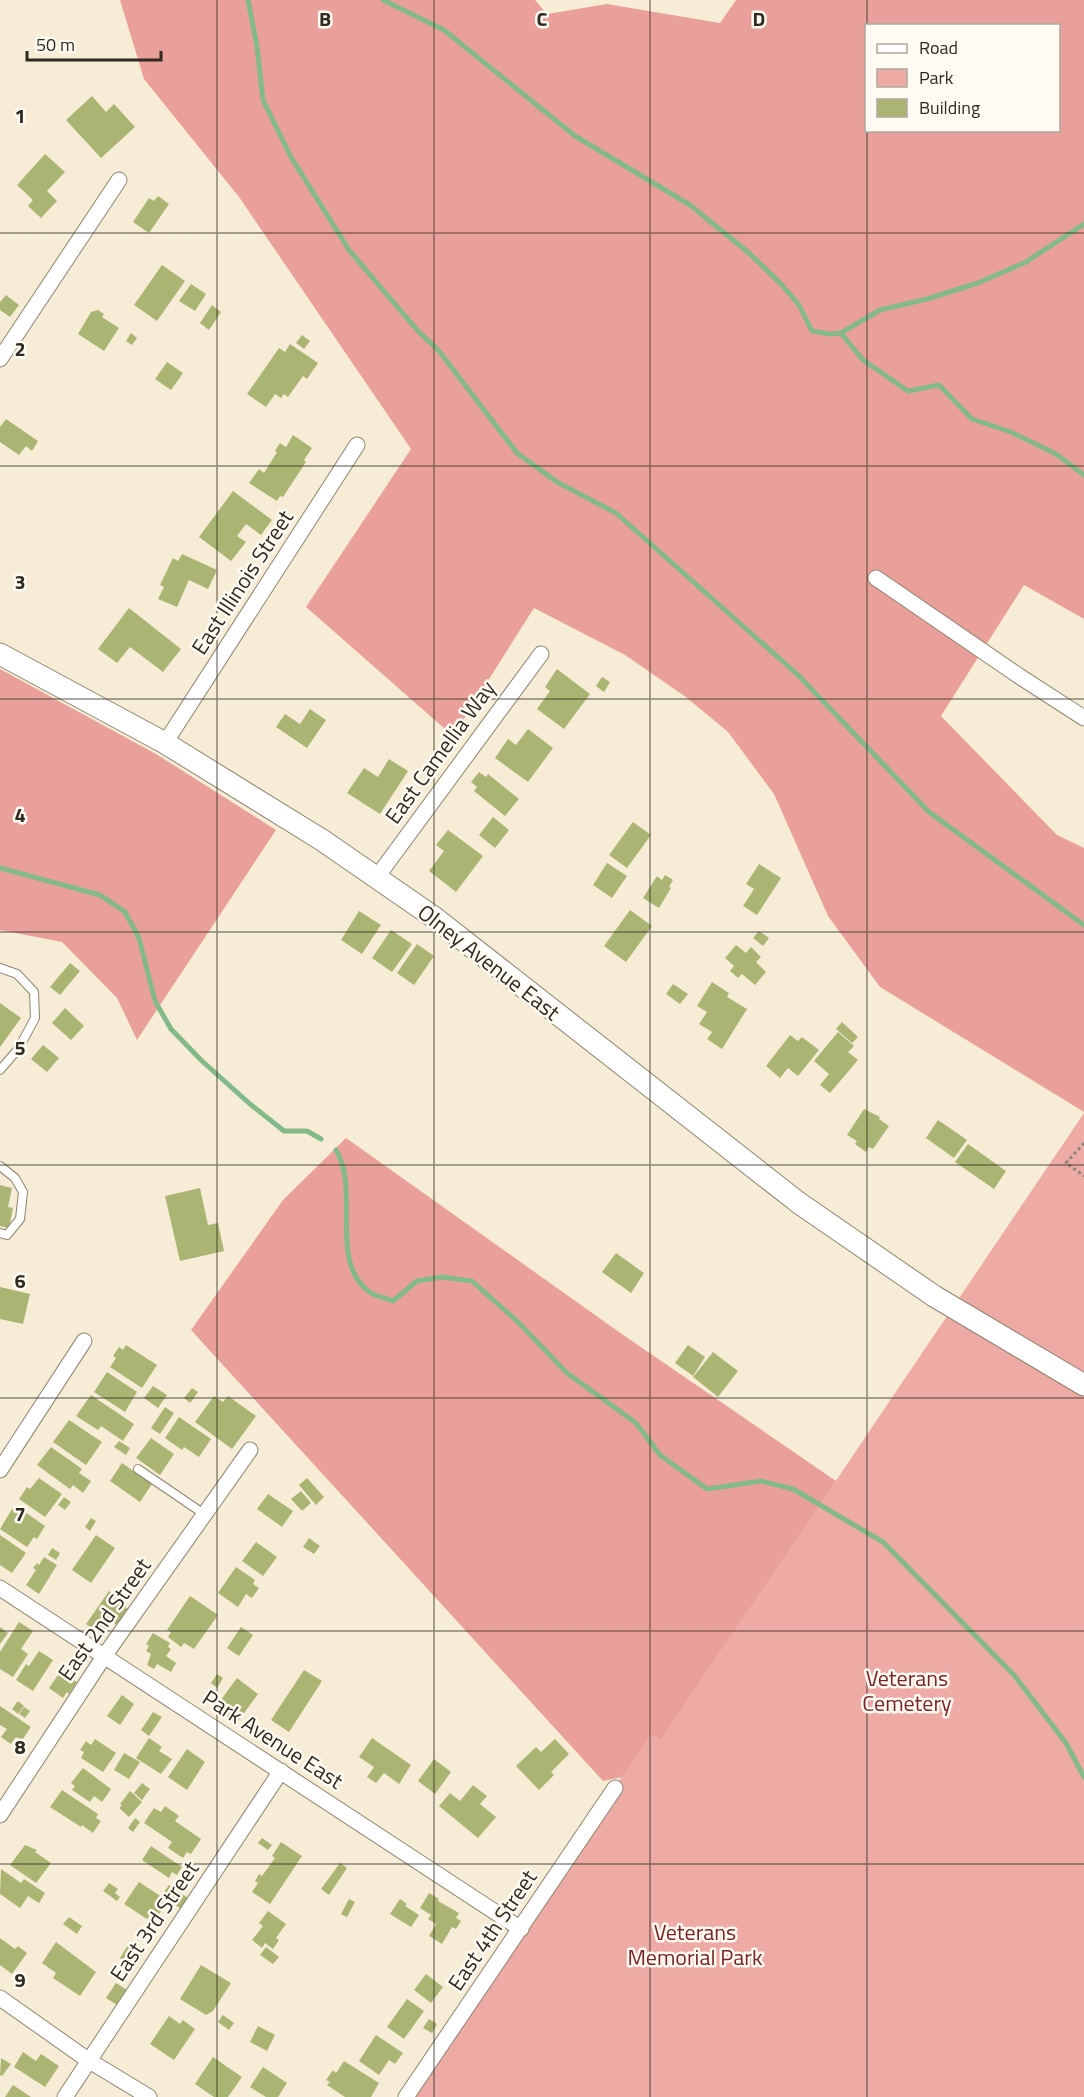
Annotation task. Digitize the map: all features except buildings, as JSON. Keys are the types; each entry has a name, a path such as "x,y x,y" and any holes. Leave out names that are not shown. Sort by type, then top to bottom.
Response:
{"main road":[{"name":"Olney Avenue East","path":"0,654 165,743 310,832 377,877 435,918 759,1174 834,1228 953,1308 1084,1385"}],"street":[{"path":"0,358 119,180"},
{"name":"East Illinois Street","path":"165,743 357,445"},
{"path":"876,578 1018,676 1084,718"},
{"name":"East Camellia Way","path":"377,877 540,654"},
{"path":"0,1470 84,1341"},
{"name":"East 2nd Street","path":"0,1815 105,1655 250,1450"},
{"name":"Park Avenue East","path":"0,1588 521,1929"},
{"name":"East 3rd Street","path":"64,2097 281,1771"},
{"name":"East 4th Street","path":"406,2097 615,1788"},
{"path":"0,1998 88,2060 149,2097"}],"lane":[{"path":"0,968 17,974 34,992 35,1018 19,1048 0,1070"},
{"path":"0,1166 15,1178 23,1192 20,1219 7,1235 0,1233"},
{"path":"138,1469 204,1514"}],"path":[{"path":"1084,1143 1066,1163 1084,1176"}],"green space":[{"path":"1084,1113 1084,2097 406,2097 651,1733 661,1740"}],"shaded area":[{"path":"120,0 535,0 547,14 607,4 720,23 736,0 1084,0 1084,619 1024,585 941,716 1057,835 1084,848 1084,1112 880,987 828,916 774,794 728,732 686,697 625,655 534,608 453,736 306,607 411,449 239,197 144,79"},
{"path":"0,669 156,754 276,830 137,1040 117,998 62,942 0,930"},
{"path":"346,1138 619,1332 836,1481 661,1740 651,1734 622,1777 603,1781 191,1330 283,1200"}],"waterway":[{"path":"248,0 257,46 263,100 291,157 349,250 418,331 439,351 517,453 557,482 616,513 798,675 929,812 1084,925"},
{"path":"383,0 444,30 575,136 690,205 749,253 782,285 799,305 812,331 841,333 880,310 927,299 978,283 1026,262 1084,224"},
{"path":"841,333 863,360 908,391 939,385 972,419 1011,432 1056,454 1084,475"},
{"path":"0,868 100,895 125,912 139,938 155,1001 171,1029 202,1061 284,1131 307,1131 321,1139"},
{"path":"336,1150 343,1167 346,1186 347,1246 350,1264 358,1280 371,1293 393,1301 417,1281 442,1277 472,1281 517,1321 567,1373 636,1423 660,1455 707,1489 761,1481 793,1489 883,1542 1014,1675 1066,1743 1084,1777"}],"park label":[{"name":"Veterans Cemetery","path":"907,1691"},
{"name":"Veterans Memorial Park","path":"695,1944"}]}
